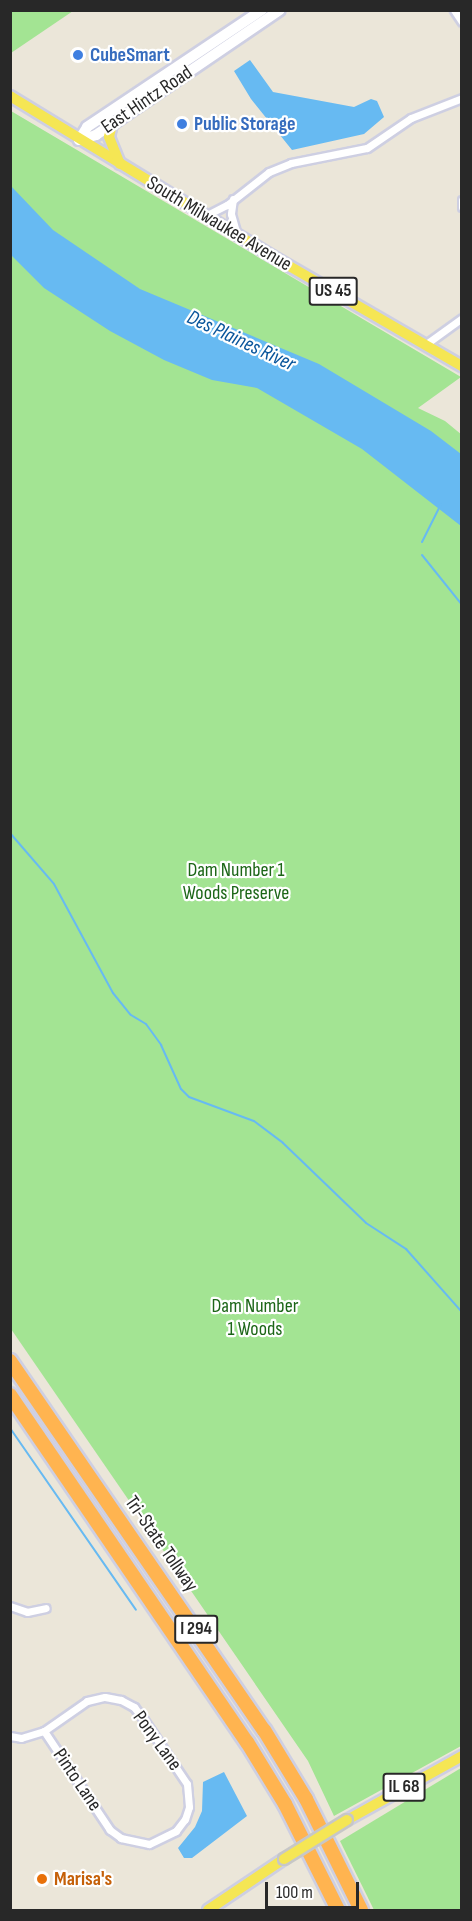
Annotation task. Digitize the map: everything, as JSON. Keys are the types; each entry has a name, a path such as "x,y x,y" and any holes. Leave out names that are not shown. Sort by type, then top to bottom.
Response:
{"highway":[{"name":"Tri-State Tollway","path":"10,1361 264,1730 312,1809 361,1911"},
{"name":"Tri-State Tollway","path":"10,1395 247,1742 295,1823 338,1911"}],"main road":[{"name":"East Hintz Road","path":"79,140 87,127 262,10"},
{"name":"East Hintz Road","path":"79,140 112,124 280,10"},
{"name":"South Milwaukee Avenue","path":"10,96 238,236 461,365"},
{"path":"112,124 109,136 120,164"},
{"name":"IL 68","path":"208,1911 284,1859 347,1820 462,1756"}],"street":[{"path":"454,10 462,22"},
{"path":"205,216 233,199 269,172 291,163 368,148 411,118 462,98"},
{"path":"233,199 231,214 238,236"},
{"path":"462,200 462,207"},
{"path":"426,344 462,318"},
{"path":"10,1606 27,1612 46,1608"},
{"name":"Pony Lane","path":"10,1736 21,1738 44,1731 87,1701 105,1697 121,1700 134,1707 187,1784 189,1795 184,1820 176,1831 149,1844 133,1844 110,1830"},
{"name":"Pinto Lane","path":"44,1731 110,1830"}],"green space":[{"path":"11,10 73,10 73,11 11,53"},
{"name":"Dam Number 1 Woods Preserve","path":"11,111 461,377 418,408 445,421 462,435 461,1746 334,1816 308,1761 11,1329"},
{"path":"461,1768 461,1910 374,1910 340,1841"}],"water":[{"path":"250,60 273,92 354,107 371,99 377,101 384,117 364,134 292,150 251,99 234,71"},
{"name":"Des Plaines River","path":"11,186 53,230 140,289 319,364 431,431 461,454 461,526 362,449 257,388 212,380 164,360 110,331 44,288 11,255"},
{"path":"224,1772 247,1816 192,1858 184,1858 178,1848 195,1827 202,1811 203,1782"}],"waterway":[{"path":"422,542 441,504"},
{"path":"422,555 462,605"},
{"path":"10,833 54,884 113,993 131,1015 146,1024 161,1045 181,1089 189,1097 254,1121 283,1143 366,1223 406,1249 462,1312"},
{"path":"10,1428 136,1610"}],"place":[{"name":"CubeSmart","path":"78,55"},
{"name":"Public Storage","path":"182,124"},
{"name":"Marisa's","path":"42,1879"}],"park label":[{"name":"Dam Number 1 Woods","path":"255,1318"}]}
